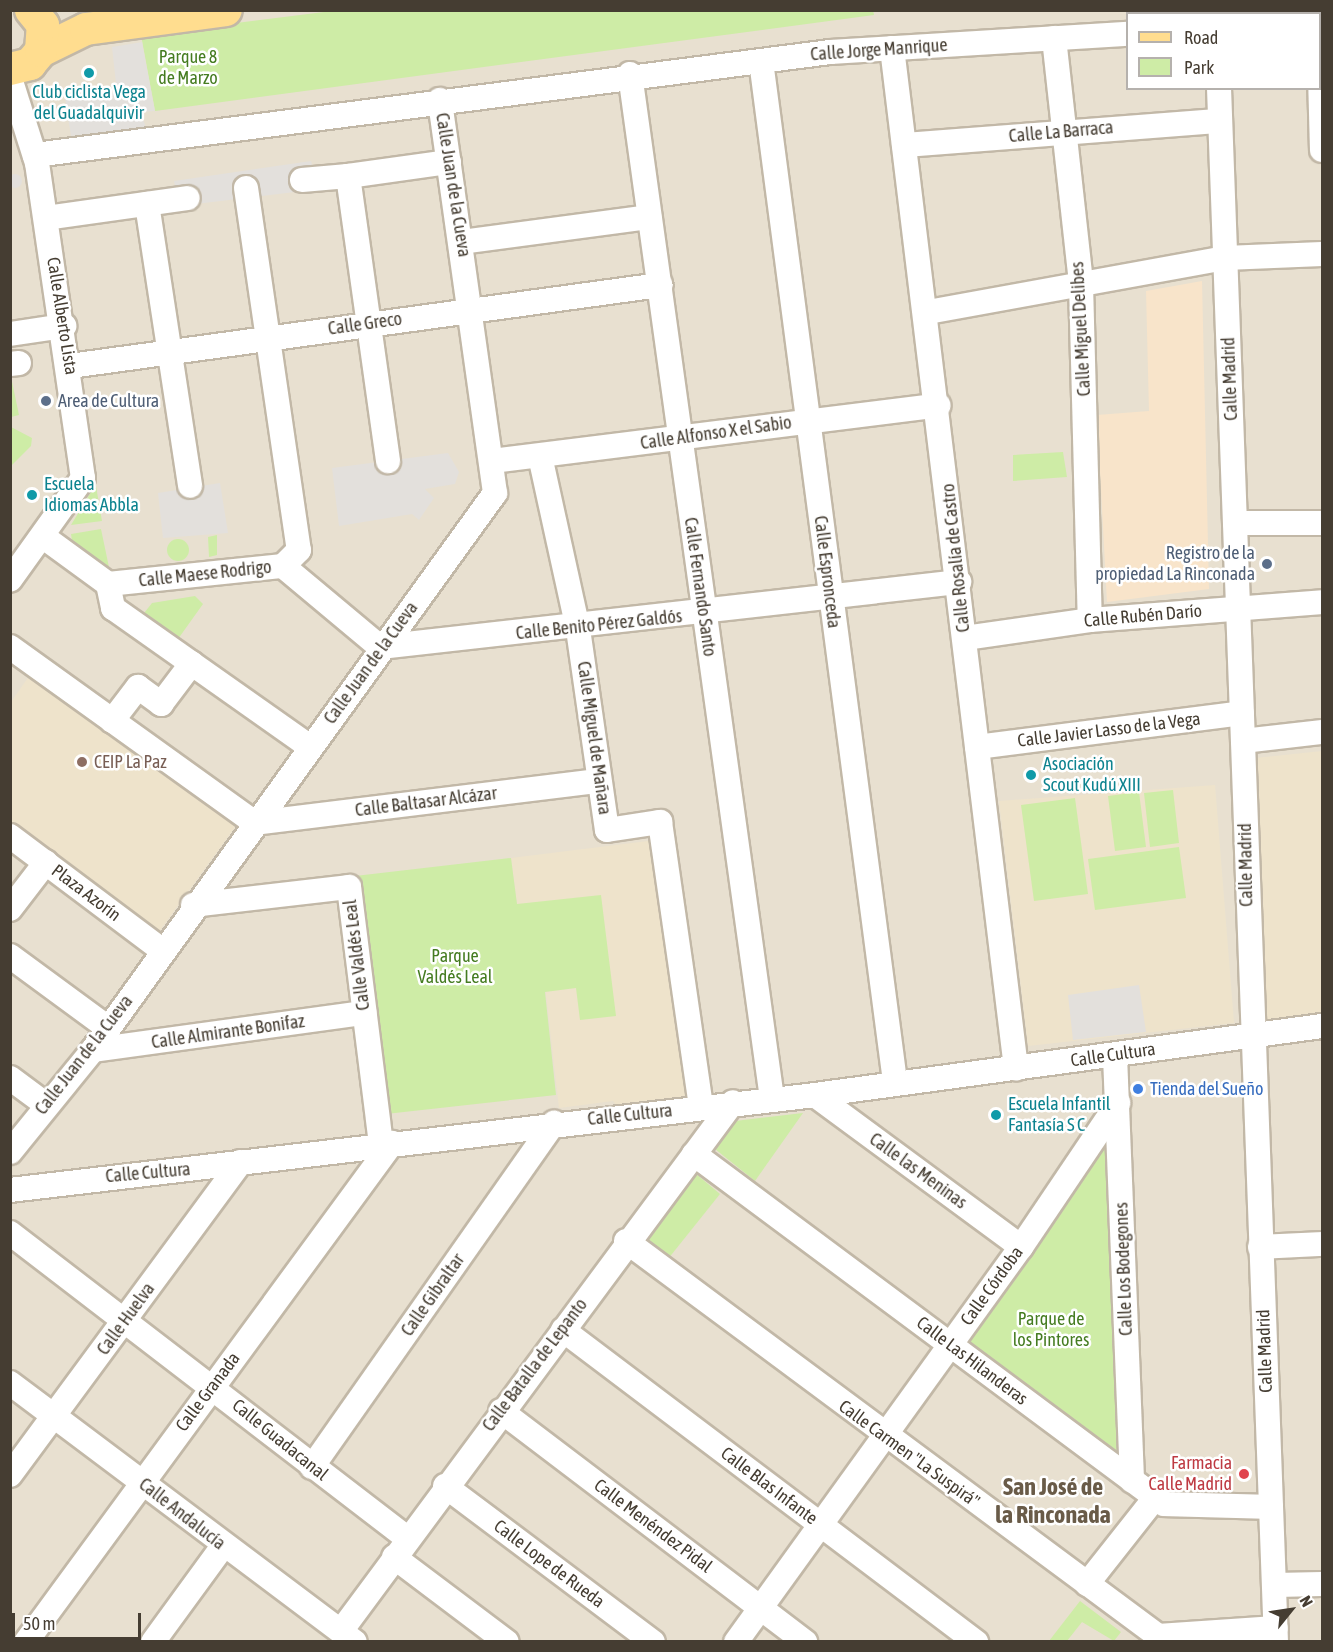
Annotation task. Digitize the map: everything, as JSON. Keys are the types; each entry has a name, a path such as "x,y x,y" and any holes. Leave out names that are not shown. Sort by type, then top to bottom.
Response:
{"main road":[{"path":"23,65 86,30 226,10"},
{"path":"35,14 86,30"},
{"path":"23,65 44,34 35,14"}],"street":[{"name":"Calle Jorge Manrique","path":"630,74 892,48 1126,34"},
{"name":"Calle Miguel Delibes","path":"1054,38 1081,284 1090,620"},
{"name":"Calle Rosalía de Castro","path":"892,48 928,312 1016,1068"},
{"name":"Calle Espronceda","path":"761,61 895,1082"},
{"name":"Calle Alberto Lista","path":"10,580 45,538 83,478 70,366 46,218 30,162 22,103 23,65"},
{"name":"Calle Juan de la Cueva","path":"30,162 440,100 630,74"},
{"name":"Calle Fernando Santo","path":"630,74 772,1099"},
{"name":"Calle Madrid","path":"1219,90 1218,121 1243,741 1250,1034 1276,1635"},
{"path":"1321,90 1323,150"},
{"name":"Calle Juan de la Cueva","path":"10,1152 45,1104 93,1050 193,905 495,493 472,309 440,100"},
{"name":"Calle La Barraca","path":"904,145 1218,121"},
{"path":"302,180 449,162"},
{"path":"348,176 388,461"},
{"path":"246,188 299,550 283,566"},
{"path":"46,218 188,198"},
{"path":"147,204 190,486"},
{"path":"461,242 649,217"},
{"path":"928,312 1225,258 1323,254"},
{"name":"Calle Greco","path":"70,366 660,285"},
{"path":"10,334 64,326"},
{"name":"Calle Alfonso X el Sabio","path":"492,461 680,439 807,419 939,405"},
{"name":"Calle Miguel de Mañara","path":"540,456 578,629 598,781 607,830 660,822 701,1104"},
{"path":"1235,523 1323,523"},
{"path":"45,538 108,584 113,608 310,747"},
{"name":"Calle Maese Rodrigo","path":"108,584 283,566 380,647"},
{"name":"Calle Benito Pérez Galdós","path":"380,647 578,629 830,595 959,582"},
{"name":"Calle Rubén Darío","path":"965,638 1090,620 1323,602"},
{"path":"10,647 255,823"},
{"path":"112,721 138,687 161,704 192,663"},
{"name":"Calle Javier Lasso de la Vega","path":"977,747 1242,714"},
{"path":"1243,741 1323,732"},
{"name":"Calle Baltasar Alcázar","path":"255,823 598,781"},
{"name":"Plaza Azorín","path":"10,836 162,950"},
{"path":"10,909 46,862"},
{"name":"Calle Valdés Leal","path":"193,905 349,887 364,1013 386,1143"},
{"path":"10,956 108,1028"},
{"name":"Calle Almirante Bonifaz","path":"93,1050 364,1013"},
{"name":"Calle Cultura","path":"10,1190 701,1104 815,1095 895,1082 1115,1056 1250,1034 1323,1026"},
{"name":"Calle Los Bodegones","path":"1115,1056 1131,1481"},
{"path":"10,1078 45,1104"},
{"name":"Calle las Meninas","path":"815,1095 1021,1247"},
{"name":"Calle Batalla de Lepanto","path":"348,1636 401,1548 445,1486 563,1330 626,1241 733,1102"},
{"name":"Calle Córdoba","path":"735,1641 1021,1247 1118,1103"},
{"name":"Calle Gibraltar","path":"312,1467 554,1123"},
{"name":"Calle Granada","path":"26,1641 213,1386 386,1143"},
{"name":"Calle Las Hilanderas","path":"694,1154 1164,1504 1271,1507"},
{"name":"Calle Huelva","path":"10,1475 241,1162"},
{"name":"Calle Guadacanal","path":"10,1233 213,1386 312,1467 507,1641"},
{"name":"Calle Carmen \"La Suspirá\"","path":"626,1241 1159,1639 1276,1635"},
{"path":"1260,1247 1323,1244"},
{"name":"Calle Blas Infante","path":"563,1330 976,1641"},
{"name":"Calle Andalucía","path":"10,1383 223,1546 348,1636"},
{"name":"Calle Menéndez Pidal","path":"501,1411 805,1641"},
{"name":"Calle Lope de Rueda","path":"445,1486 653,1641"},
{"path":"1087,1584 1155,1498"},
{"path":"153,1641 223,1546"},
{"path":"1275,1585 1323,1584"}],"shaded area":[{"path":"11,11 1322,11 1322,1641 11,1641"},
{"path":"1266,11 1322,11 1322,32 1321,12"},
{"path":"142,42 155,111 140,112 146,127 71,136 65,98 117,92 112,47"},
{"path":"311,161 319,189 179,206 174,181"},
{"path":"15,174 20,176 22,181 20,186 15,188 10,186 8,181 10,176"},
{"path":"1202,281 1209,589 1107,602 1097,415 1149,411 1146,291"},
{"path":"448,453 459,472 455,484 425,489 434,498 419,520 412,514 339,526 332,468"},
{"path":"220,483 228,533 163,538 158,493"},
{"name":"CEIP La Paz","path":"32,672 238,823 158,933 11,822 11,702"},
{"path":"1322,751 1322,1012 1263,1020 1255,758"},
{"path":"1215,785 1234,1023 1028,1046 999,801"},
{"path":"656,840 689,1103 619,1109 613,1101 559,1108 538,925 517,904 511,858"},
{"path":"1139,985 1146,1032 1073,1040 1068,995"}],"green space":[{"name":"Parque 8 de Marzo","path":"340,10 873,10 874,15 155,111 141,35"},
{"path":"10,372 19,415 11,417"},
{"path":"11,427 32,438 31,446 11,466"},
{"path":"1063,452 1067,477 1013,481 1013,455"},
{"path":"95,480 102,521 71,525 91,492"},
{"path":"101,529 110,572 72,541 71,534"},
{"path":"217,535 217,555 209,557 208,537"},
{"path":"178,539 186,542 189,550 186,558 178,561 170,558 167,550 170,542"},
{"path":"195,596 203,604 173,646 137,622 152,603"},
{"path":"1173,790 1179,843 1150,847 1144,793"},
{"path":"1139,792 1146,847 1115,851 1108,796"},
{"path":"1075,798 1088,894 1034,901 1021,805"},
{"path":"1179,847 1186,898 1095,910 1088,859"},
{"name":"Parque Valdés Leal","path":"511,858 517,904 601,895 616,1016 580,1020 576,988 545,992 556,1095 386,1114 355,876"},
{"path":"803,1113 755,1181 715,1149 735,1121"},
{"name":"Parque de los Pintores","path":"1107,1141 1123,1459 965,1350 964,1336"},
{"path":"695,1173 720,1194 668,1259 648,1240"},
{"path":"1080,1601 1121,1632 1114,1641 1082,1622 1067,1641 1049,1641"}],"place":[{"name":"Club ciclista Vega del Guadalquivir","path":"89,73"},
{"name":"Area de Cultura","path":"46,401"},
{"name":"Escuela Idiomas Abbla","path":"32,495"},
{"name":"Registro de la propiedad La Rinconada","path":"1267,564"},
{"name":"CEIP La Paz","path":"82,762"},
{"name":"Asociación Scout Kudú XIII","path":"1031,775"},
{"name":"Tienda del Sueño","path":"1138,1089"},
{"name":"Escuela Infantil Fantasía S C","path":"996,1115"},
{"name":"Farmacia Calle Madrid","path":"1244,1474"}],"district":[{"name":"San José de la Rinconada","path":"1053,1501"}]}
